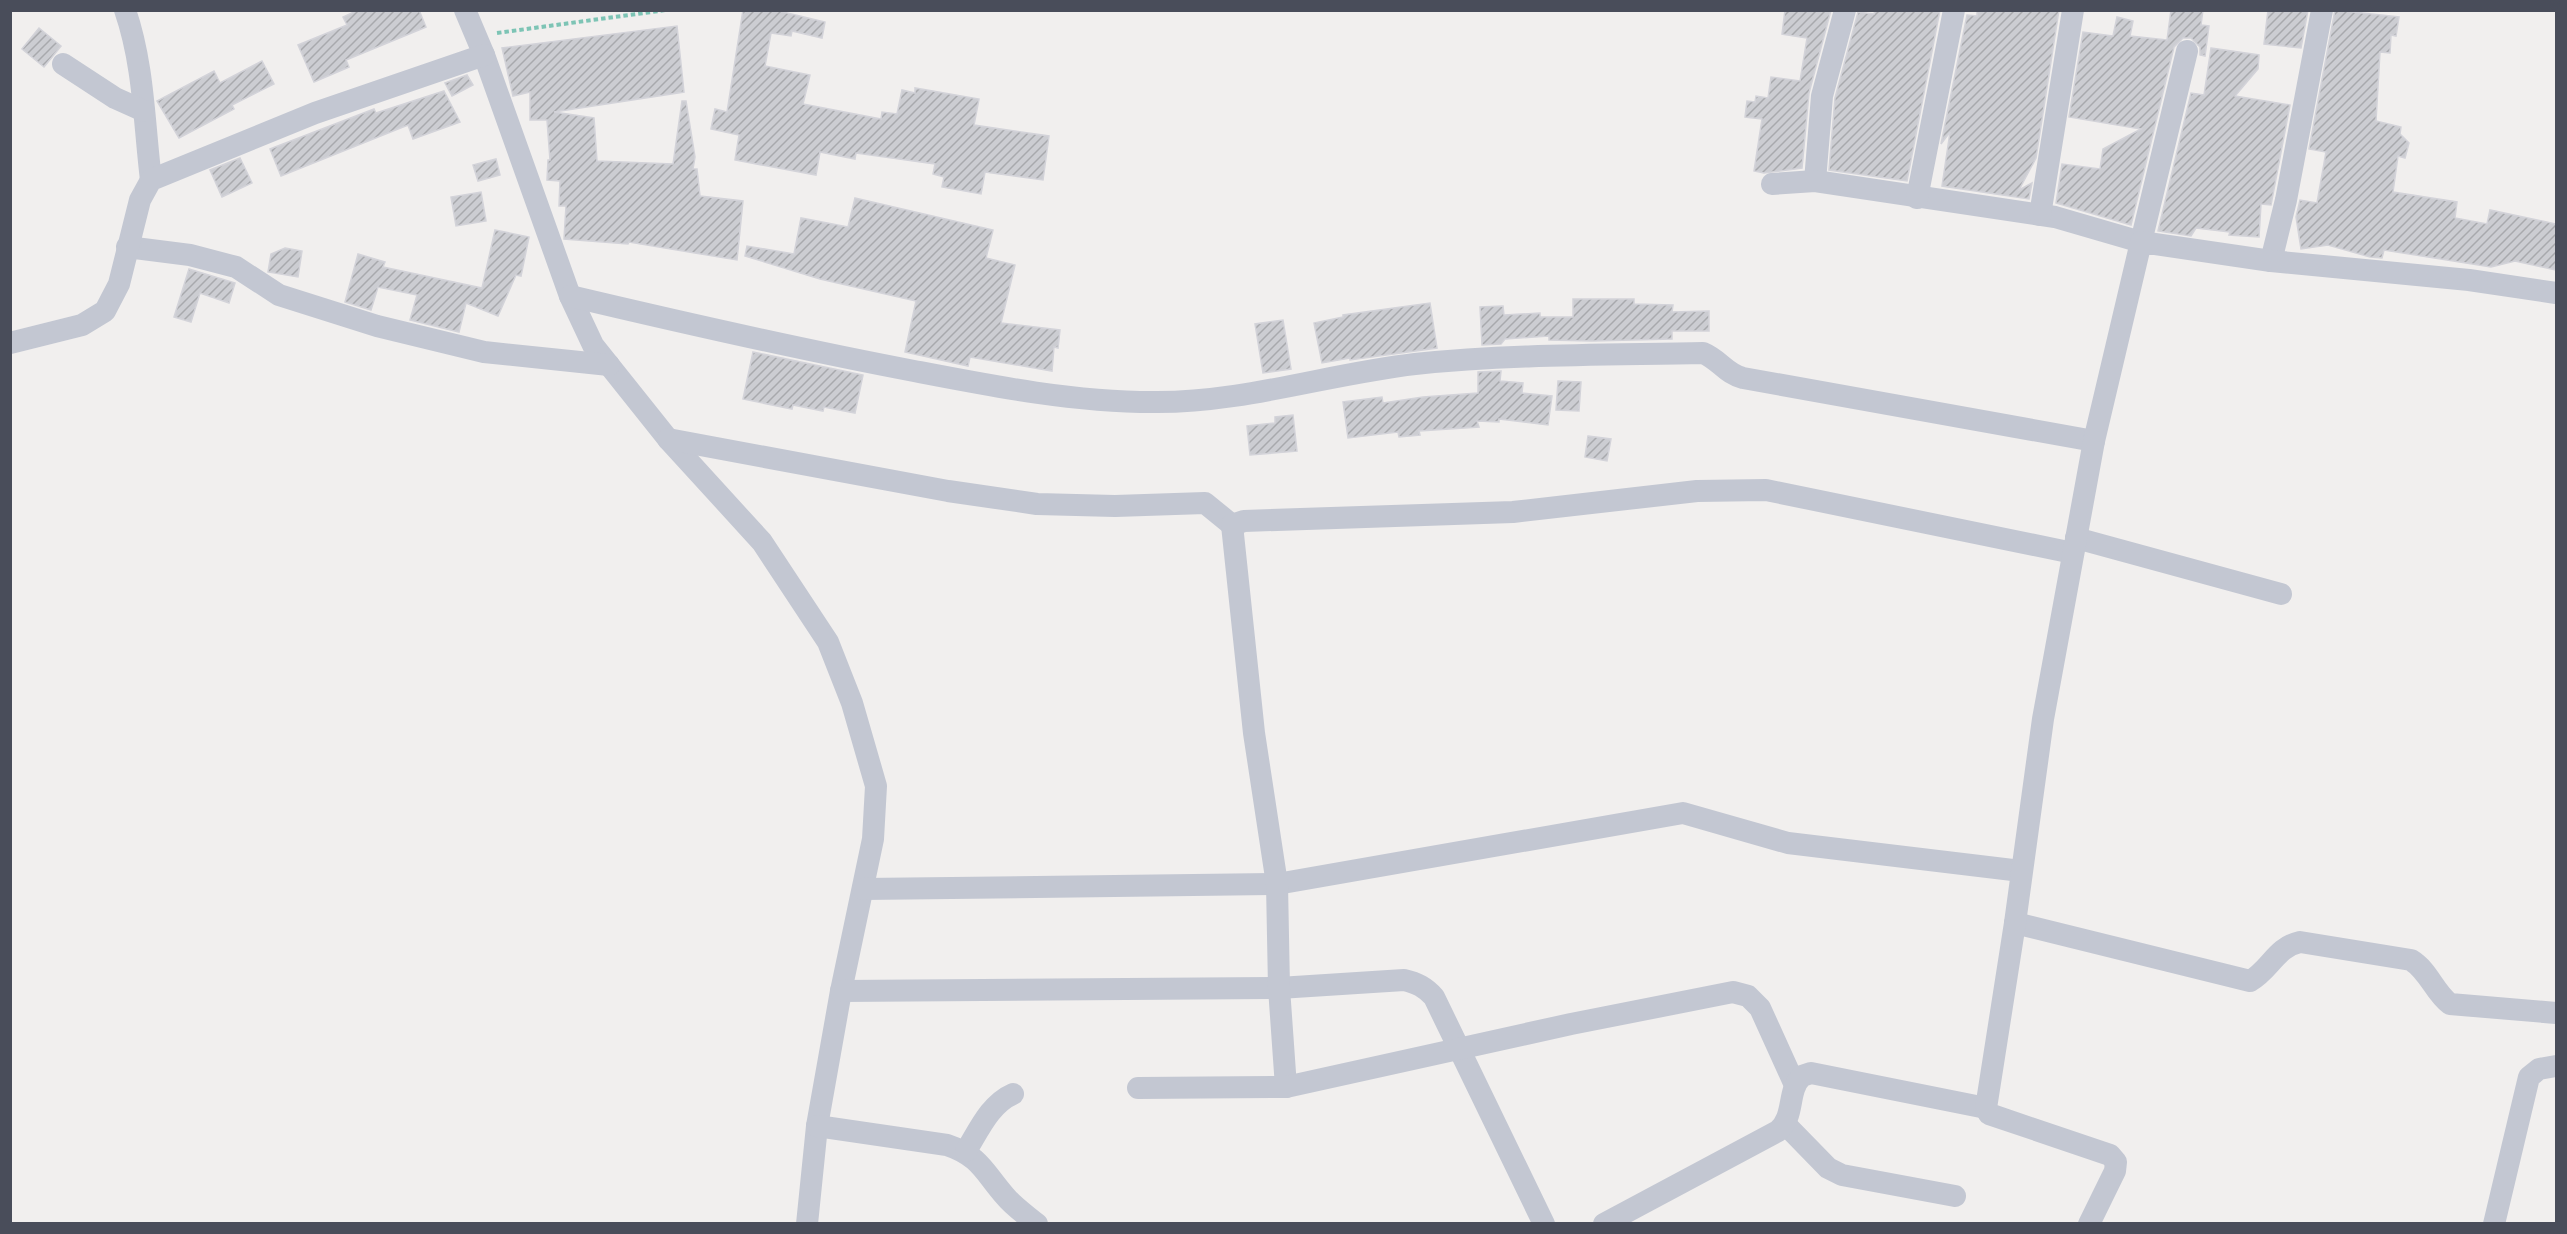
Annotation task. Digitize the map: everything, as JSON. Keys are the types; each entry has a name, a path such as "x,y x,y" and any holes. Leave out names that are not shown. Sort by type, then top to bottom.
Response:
{"street":[{"path":"10,343 82,325 105,311 119,284 140,200 151,180 134,35 126,10"},
{"path":"465,10 570,296 592,345 668,439 762,542 828,642 852,703 876,786 873,839 841,991 817,1126 807,1224"},
{"path":"1815,181 1822,96 1845,10"},
{"path":"1917,198 1954,10"},
{"path":"2040,215 2073,10"},
{"path":"2271,261 2286,200 2322,10"},
{"path":"151,180 480,46"},
{"path":"2089,1224 2115,1172 2116,1162 2110,1155 1989,1114 1986,1108 2016,923 2043,718 2094,441 2187,51"},
{"path":"63,64 115,98 144,111"},
{"path":"1772,184 1815,181 2040,215 2141,242 2271,261 2469,280 2556,293"},
{"path":"128,247 190,255 236,267 279,295 388,329 484,352 609,364"},
{"path":"570,296 744,338 867,362 989,385 1106,400 1155,402 1230,396 1412,364 1493,357 1703,353 1716,358 1731,375 1743,378 2094,441"},
{"path":"668,439 948,491 1037,504 1115,506 1205,503 1232,525 1254,733 1277,884 1279,988 1286,1087"},
{"path":"1232,525 1244,521 1513,513 1697,491 1766,490 2075,545 2281,594"},
{"path":"863,890 1277,884 1683,813 1788,843 2021,872"},
{"path":"2016,923 2250,981 2259,976 2288,944 2300,942 2400,958 2420,966 2439,996 2450,1004 2556,1013"},
{"path":"841,991 1279,988 1404,980 1415,982 1426,988 1434,997 1462,1049 1544,1224"},
{"path":"1138,1088 1286,1087 1733,992 1748,996 1760,1008 1794,1083 1790,1116 1785,1124 1778,1131 1604,1224"},
{"path":"2494,1224 2529,1077 2539,1069 2556,1066"},
{"path":"1794,1083 1802,1076 1811,1073 1986,1108"},
{"path":"966,1151 993,1108 1001,1099 1013,1094"},
{"path":"1785,1124 1828,1168 1842,1175 1955,1196"},
{"path":"817,1126 947,1145 966,1151 979,1162 1004,1196 1037,1224"}],"path":[{"path":"480,46 666,10"}],"building":[{"path":"358,10 419,10 426,27 346,60 349,67 314,82 298,45 347,25 343,17"},
{"path":"743,10 775,10 825,22 822,38 792,31 791,36 771,33 765,66 810,75 803,104 881,119 882,112 897,114 902,90 915,93 915,88 979,99 974,125 1049,136 1043,180 985,172 981,194 942,187 944,177 933,174 935,164 856,153 855,159 820,152 816,175 735,160 739,135 711,129 715,109 727,112"},
{"path":"1785,10 1831,10 1809,93 1802,168 1764,173 1754,171 1762,119 1745,117 1747,101 1755,102 1756,96 1768,98 1771,77 1800,81 1807,38 1782,34"},
{"path":"1875,10 1940,10 1907,181 1829,170 1835,98 1858,12 1874,14"},
{"path":"1977,10 2059,10 2036,158 2019,190 2032,183 2029,199 1942,186 1950,132 1941,144 1967,15 1977,16"},
{"path":"2171,10 2203,10 2201,25 2209,26 2205,56 2200,55 2200,47 2191,38 2183,38 2174,47 2131,225 2056,203 2062,164 2100,169 2103,149 2141,129 2069,117 2083,32 2113,36 2117,17 2133,21 2130,36 2167,40"},
{"path":"2268,10 2308,10 2301,48 2264,44"},
{"path":"2335,10 2399,17 2396,36 2391,35 2390,53 2380,52 2376,121 2401,127 2400,134 2409,143 2405,158 2398,156 2393,192 2457,202 2455,218 2487,224 2490,210 2556,224 2556,270 2515,261 2491,267 2384,250 2382,258 2370,257 2328,245 2301,249 2296,217 2300,200 2317,203 2326,152 2309,149"},
{"path":"677,26 684,92 554,112 594,118 597,161 673,164 682,101 686,101 695,157 693,169 697,169 700,196 743,201 737,260 629,242 628,244 564,239 566,206 559,206 560,181 547,180 548,160 550,160 547,120 530,120 530,92 513,96 502,48"},
{"path":"39,28 61,46 44,67 22,49"},
{"path":"2211,48 2259,55 2258,69 2235,96 2290,105 2271,205 2261,204 2259,237 2229,235 2230,232 2196,228 2191,236 2158,231 2191,93 2204,95"},
{"path":"262,61 274,84 232,105 234,109 179,138 157,101 214,71 220,83"},
{"path":"467,75 473,85 452,96 445,83"},
{"path":"444,91 460,122 413,139 408,125 281,176 270,149 374,109 376,113"},
{"path":"240,158 252,183 222,197 210,170"},
{"path":"496,159 500,175 478,181 473,165"},
{"path":"481,192 486,221 456,226 451,197"},
{"path":"855,198 993,230 986,258 1015,265 1001,323 1060,330 1058,348 1054,347 1052,371 970,357 968,366 905,352 916,301 820,279 745,256 747,246 794,254 801,218 848,227"},
{"path":"495,230 529,237 521,276 516,275 498,316 466,303 459,332 410,320 417,295 378,287 371,310 345,302 358,254 385,262 383,267 482,288"},
{"path":"285,248 302,251 298,277 268,272 271,254"},
{"path":"189,269 235,283 229,303 200,293 191,322 174,317"},
{"path":"1573,299 1634,299 1634,304 1673,305 1672,312 1709,311 1709,331 1672,331 1672,339 1549,340 1549,336 1505,339 1501,344 1482,345 1480,307 1503,306 1504,315 1540,313 1540,317 1573,317"},
{"path":"1430,303 1437,348 1322,363 1314,323 1343,317 1343,315"},
{"path":"1283,320 1291,369 1263,373 1255,324"},
{"path":"753,352 863,375 855,413 824,407 823,411 793,405 792,409 743,399"},
{"path":"1501,371 1500,381 1523,383 1522,393 1552,396 1548,425 1499,419 1499,422 1477,421 1479,427 1419,431 1420,435 1399,437 1398,432 1348,438 1343,402 1382,397 1383,403 1478,393 1478,372"},
{"path":"1558,381 1581,382 1579,411 1556,410"},
{"path":"1293,415 1297,451 1250,455 1247,426 1275,423 1275,417"},
{"path":"1588,436 1611,439 1607,461 1585,457"}]}
